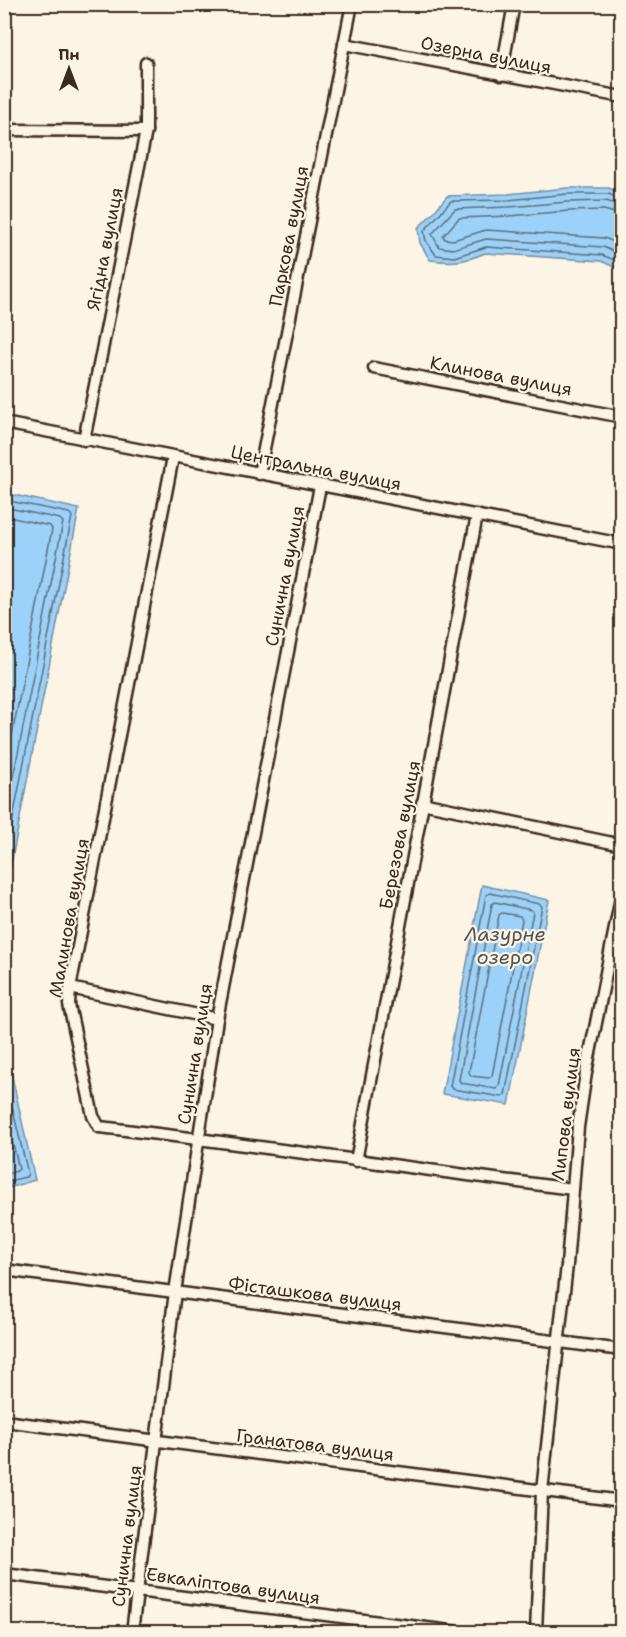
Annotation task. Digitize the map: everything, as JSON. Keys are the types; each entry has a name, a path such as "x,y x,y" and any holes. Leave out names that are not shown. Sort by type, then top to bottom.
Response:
{"street":[{"name":"Паркова вулиця","path":"259,474 352,4"},
{"path":"501,75 514,4"},
{"name":"Озерна вулиця","path":"344,44 621,97"},
{"name":"Ягідна вулиця","path":"84,440 146,131 146,63"},
{"path":"4,130 146,131"},
{"name":"Клинова вулиця","path":"374,368 621,417"},
{"name":"Центральна вулиця","path":"4,423 621,544"},
{"name":"Малинова вулиця","path":"173,457 70,988 69,1005 93,1116 99,1127 199,1138 573,1189"},
{"name":"Сунична вулиця","path":"132,1632 175,1293 217,1018 320,486"},
{"name":"Березова вулиця","path":"356,1161 477,515"},
{"path":"422,803 621,845"},
{"name":"Липова вулиця","path":"536,1632 542,1491 578,1127 586,1073 621,893"},
{"path":"70,988 217,1018"},
{"name":"Фісташкова вулиця","path":"4,1270 621,1350"},
{"name":"Гранатова вулиця","path":"4,1421 621,1501"},
{"name":"Евкаліптова вулиця","path":"4,1574 458,1632"}],"water":[{"path":"567,188 609,188 621,194 621,270 601,261 485,253 458,261 430,260 420,243 418,228 447,196 508,194"},
{"path":"4,493 79,509 5,896"},
{"name":"Лазурне озеро","path":"482,885 549,900 509,1105 442,1094"},
{"path":"5,1045 35,1180 4,1189"}]}
